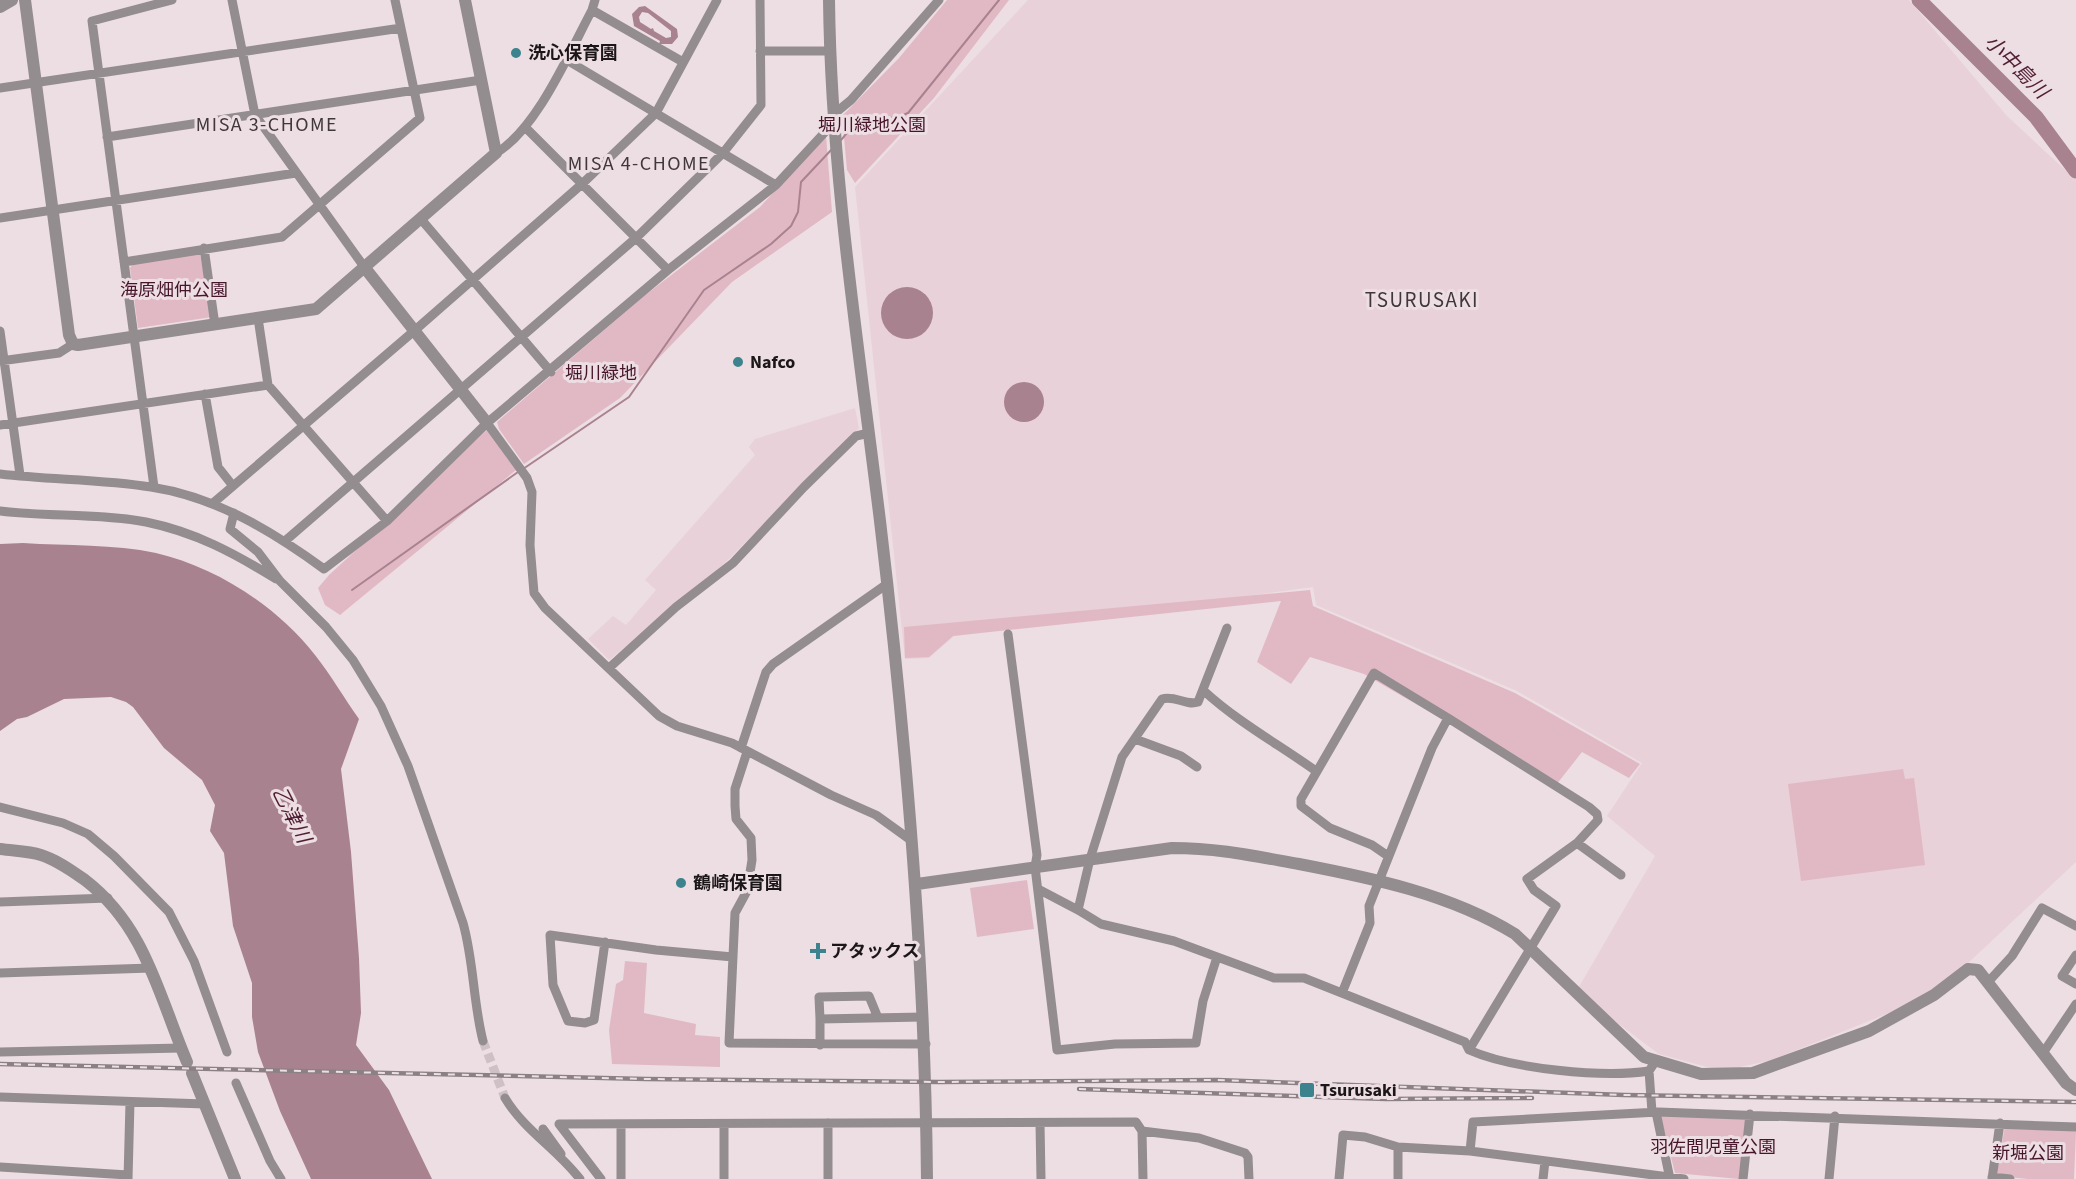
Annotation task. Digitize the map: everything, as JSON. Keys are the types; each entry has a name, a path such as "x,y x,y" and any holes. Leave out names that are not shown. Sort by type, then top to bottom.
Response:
{"street":[{"path":"0,7 12,0"},
{"path":"25,0 69,335 73,344"},
{"path":"154,487 92,21 172,0"},
{"path":"232,0 255,115 365,268 528,478 532,492 530,545 534,593 545,608 659,716 677,726 744,750 876,814 912,841"},
{"path":"124,262 282,237 420,118 395,0"},
{"path":"465,0 496,153"},
{"path":"2,361 59,353 73,344 316,309 496,153 508,146 526,128 592,10 595,0"},
{"path":"212,504 582,184 656,113 717,0"},
{"path":"285,541 636,238 723,153 761,105 760,0"},
{"path":"829,0 830,51 837,145 863,399 887,584 917,884 926,1044 927,1179"},
{"path":"0,474 154,487 234,513 285,541 324,568 387,521 487,423 551,372 668,270 776,185 826,130 834,114 851,100 937,1"},
{"path":"592,10 683,62"},
{"path":"0,88 401,28"},
{"path":"760,51 830,51"},
{"path":"565,59 776,185"},
{"path":"108,137 481,80"},
{"path":"526,128 668,270"},
{"path":"0,218 296,173"},
{"path":"420,218 551,372"},
{"path":"204,248 215,325"},
{"path":"258,318 268,385 387,521"},
{"path":"0,331 2,361 20,475"},
{"path":"0,425 268,385"},
{"path":"206,394 218,467 233,486"},
{"path":"609,668 676,607 733,562 856,436 869,433"},
{"path":"0,511 57,517 123,519 176,529 224,548 280,581"},
{"path":"234,513 230,529 258,552 280,581 314,612 353,660 396,735 463,923 471,952 477,1016 483,1041"},
{"path":"887,584 773,664 766,672 735,789 736,819 752,838 752,860 747,891 735,913 729,1043 820,1046 926,1044"},
{"path":"1078,910 1090,859 1122,757 1162,699 1168,697 1192,704 1198,702 1227,628"},
{"path":"1008,634 1037,855 1035,867 1057,1050 1115,1044 1196,1043 1203,1001 1217,957"},
{"path":"1388,856 1372,845 1330,828 1301,806 1301,799 1316,771 1374,673 1597,814 1595,825 1577,843 1527,879 1534,890 1556,906 1469,1050"},
{"path":"1204,691 1242,723 1260,732 1316,771"},
{"path":"1342,993 1370,923 1369,906 1388,856 1432,748 1448,718"},
{"path":"1135,739 1181,756 1197,767"},
{"path":"0,807 63,823 88,834 114,856 170,912 194,961 227,1052"},
{"path":"1577,843 1621,875"},
{"path":"917,884 1172,848 1213,848 1381,879 1491,919 1515,934 1652,1066 1654,1112 1670,1178"},
{"path":"0,849 42,855 71,870 108,898 130,927 151,968 235,1179"},
{"path":"1038,889 1101,924 1174,941 1274,978 1304,978 1457,1038 1465,1042 1469,1050 1489,1059 1599,1072 1652,1066 1725,1076 1753,1073 1869,1031 1934,995 1968,969 1978,970 1989,981 2066,1083 2076,1089"},
{"path":"0,902 108,898"},
{"path":"1989,981 2012,956 2042,908 2076,926"},
{"path":"605,942 594,1020 585,1023 568,1021 553,984 550,934 733,957"},
{"path":"2076,955 2062,976 2076,984"},
{"path":"0,974 151,968"},
{"path":"820,1046 819,997 869,996 878,1018"},
{"path":"2043,1053 2076,1004"},
{"path":"820,1019 923,1017"},
{"path":"0,1052 181,1048"},
{"path":"236,1083 270,1161 281,1179"},
{"path":"0,1097 205,1104"},
{"path":"505,1098 530,1131 567,1163"},
{"path":"0,1167 128,1177 130,1102"},
{"path":"1470,1151 1473,1122 1654,1112 1835,1116 2076,1127"},
{"path":"1743,1179 1750,1114"},
{"path":"1829,1179 1835,1116"},
{"path":"601,1179 559,1124 1136,1122 1142,1131 1143,1179"},
{"path":"828,1123 828,1179"},
{"path":"1040,1123 1041,1179"},
{"path":"2000,1123 1992,1178 2010,1179"},
{"path":"621,1124 621,1179"},
{"path":"724,1124 724,1179"},
{"path":"543,1129 580,1179"},
{"path":"1142,1131 1199,1138 1245,1153 1248,1157 1249,1179"},
{"path":"1339,1179 1343,1135 1365,1137 1398,1147 1470,1151 1684,1179"},
{"path":"1398,1147 1398,1179"},
{"path":"1543,1179 1545,1161"}],"shaded area":[{"path":"1028,0 1909,0 2006,115 2076,180 2076,862 1934,995 1769,1061 1734,1068 1711,1068 1659,1054 1576,992 1655,856 1607,816 1642,763 1517,691 1316,605 1313,587 954,636 929,658 905,659 855,187"},
{"path":"855,408 859,428 730,558 674,609 609,660 588,639 613,616 626,625 656,590 645,580 755,455 749,447 755,439"}],"green space":[{"name":"堀川緑地公園","path":"947,0 1009,0 934,98 855,183 847,170 842,116 899,58"},
{"name":"堀川緑地","path":"826,136 832,212 732,282 620,398 524,464 499,429 497,422 644,296 760,207"},
{"name":"海原畑仲公園","path":"200,254 212,317 138,328 130,268 133,264"},
{"path":"487,430 516,470 340,615 325,605 318,588 329,575"},
{"path":"1310,590 1313,606 1515,693 1640,764 1629,778 1582,752 1556,785 1364,674 1310,657 1291,684 1257,662 1281,601 953,636 929,657 905,658 904,627"},
{"path":"1903,769 1905,779 1914,778 1925,865 1801,881 1788,784"},
{"path":"1027,880 1034,929 977,937 970,888"},
{"path":"625,961 647,963 644,1013 696,1024 695,1035 720,1037 720,1067 612,1064 609,1030 616,984 623,980"},
{"name":"羽佐間児童公園","path":"1663,1115 1745,1117 1748,1120 1739,1179 1675,1173 1661,1118"},
{"name":"新堀公園","path":"2005,1126 2076,1131 2074,1179 2028,1179 1999,1176 1997,1172"}],"water":[{"path":"645,6 677,29 678,37 672,44 659,44 660,41 634,26 632,14 639,7","holes":["642,12 648,13 671,31 671,37 666,38 640,22 639,17"]},
{"path":"902,287 912,287 926,294 933,313 926,332 912,339 902,339 892,335 885,328 881,318 881,308 885,298 892,291"},
{"path":"1024,382 1032,383 1038,388 1043,394 1043,410 1038,416 1032,421 1024,422 1016,421 1010,416 1005,410 1004,402 1005,394 1010,388 1016,383"},
{"name":"乙津川","path":"23,543 140,550 178,559 223,579 264,605 300,637 321,663 359,719 341,769 351,852 359,958 361,1013 356,1045 389,1090 432,1179 311,1179 280,1111 258,1052 252,1017 252,983 233,926 224,853 210,831 215,805 202,780 164,748 133,707 111,697 64,699 27,717 17,719 0,731 0,544"}],"waterway":[{"path":"841,140 861,120 893,118 908,113 999,0"},
{"name":"小中島川","path":"1919,0 2036,117 2076,171"},
{"path":"523,469 629,397 704,290 771,244 791,226 798,212 801,182 833,148"},
{"path":"352,590 518,472"}],"tunnel":[{"path":"483,1041 505,1098"}],"railway":[{"path":"0,1064 646,1079 939,1082 1217,1080 1624,1095 2076,1102"},
{"path":"1079,1089 1386,1099 1532,1098"}],"place":[{"name":"洗心保育園","path":"516,53"},
{"name":"Nafco","path":"738,362"},
{"name":"鶴崎保育園","path":"681,883"},
{"name":"アタックス","path":"818,951"},
{"name":"Tsurusaki","path":"1307,1090"}],"district":[{"name":"MISA 3-CHOME","path":"267,125"},
{"name":"MISA 4-CHOME","path":"639,164"},
{"name":"TSURUSAKI","path":"1422,300"}]}
